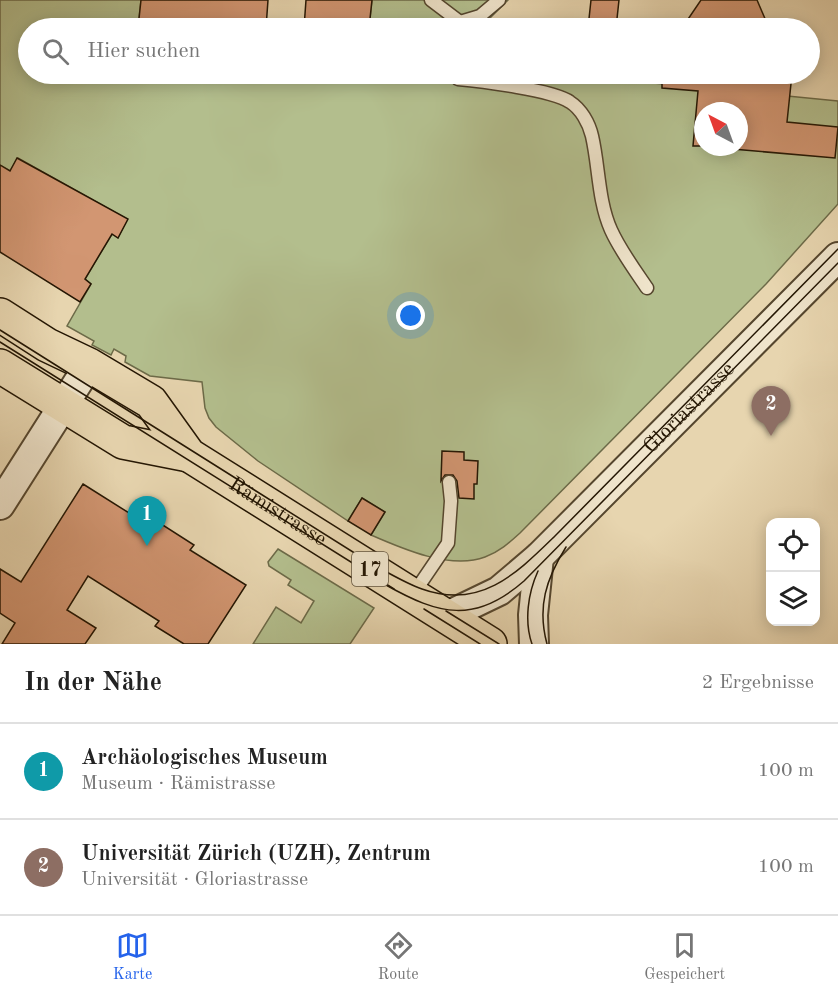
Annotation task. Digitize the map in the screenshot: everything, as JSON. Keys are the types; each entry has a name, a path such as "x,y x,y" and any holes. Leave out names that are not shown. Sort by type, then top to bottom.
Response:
{"main road":[{"name":"Rämistrasse","path":"0,315 47,345 89,365 151,402 189,455"},
{"name":"Rämistrasse","path":"0,366 123,442 189,455 490,644"}],"street":[{"name":"Gloriastrasse","path":"445,617 499,591 539,557 838,257"},
{"path":"0,505 89,365"},
{"path":"534,644 533,615 539,557"}],"lane":[{"path":"431,0 452,18"},
{"path":"476,18 499,0"},
{"path":"498,84 560,97 578,109 587,121 592,134 610,229 647,288"},
{"path":"412,596 448,543 451,501 449,482"}],"green space":[{"path":"0,0 141,0 139,18 18,18 18,84 664,84 838,101 838,204 766,284 520,533 495,553 472,560 457,561 427,556 371,535 385,512 362,498 348,521 258,461 216,427 209,418 205,408 202,382 150,376 125,362 126,356 114,349 111,355 92,345 94,341 67,326 91,284 85,279 112,234 118,238 127,219 18,158 10,171 0,165"},
{"path":"372,0 508,0 490,18 370,18"},
{"path":"278,549 374,608 350,644 253,644 276,607 301,623 314,601 288,585 291,580 269,566 268,562"}],"building":[{"path":"141,0 268,0 267,18 139,18"},
{"path":"306,0 372,0 370,18 305,18"},
{"path":"591,0 619,0 617,18 589,18"},
{"path":"701,0 757,0 765,18 689,18"},
{"path":"662,84 791,84 787,122 838,127 835,158 748,150 748,102 697,102 698,91 662,88"},
{"path":"17,158 128,219 118,238 112,234 85,279 91,284 80,302 0,252 0,165 10,171"},
{"path":"442,451 464,452 464,460 478,461 474,499 459,498 457,481 453,475 445,475 441,481"},
{"path":"83,484 137,518 141,511 194,545 190,550 246,585 208,644 184,644 155,626 159,621 88,576 67,610 96,628 85,644 2,644 15,623 0,613 0,569 21,582"},
{"path":"362,498 385,512 371,535 348,521"}],"tram line":[{"path":"372,564 416,587 443,594 462,595 479,592 511,575 554,537 838,249"},
{"path":"386,585 423,603 456,610 473,609 506,595 524,581 838,263"},
{"path":"0,330 380,569"},
{"path":"0,342 394,589"},
{"path":"547,644 543,618 545,594 553,570 566,547"},
{"path":"532,644 528,626 528,607 538,571"},
{"path":"424,609 480,644"},
{"path":"446,611 499,644"}],"place":[{"name":"Universität Zürich (UZH), Zentrum","path":"771,436"},
{"name":"Archäologisches Museum","path":"147,546"}]}
